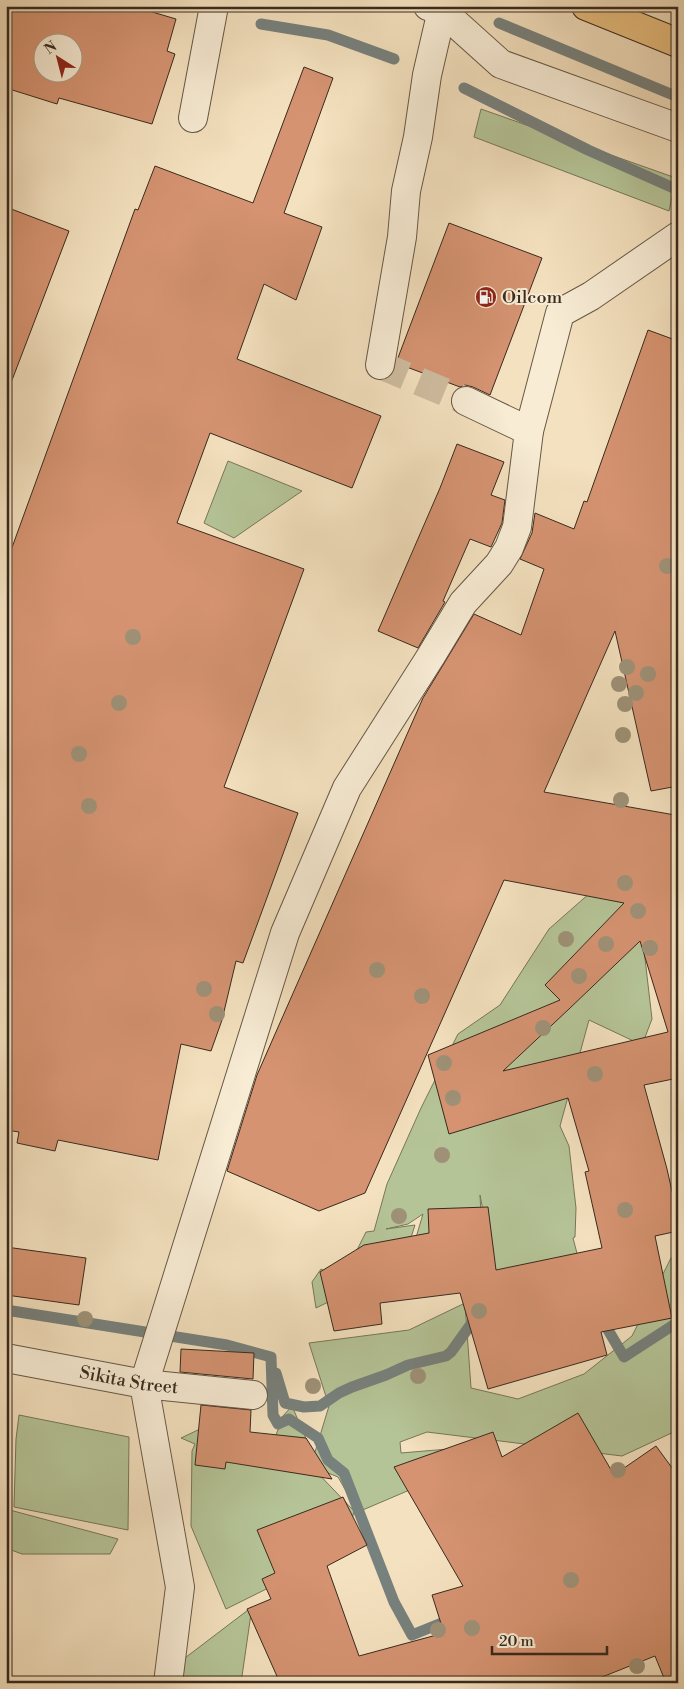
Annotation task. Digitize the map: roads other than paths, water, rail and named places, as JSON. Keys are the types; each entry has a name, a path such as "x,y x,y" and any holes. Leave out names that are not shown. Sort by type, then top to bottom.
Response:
{"main road":[{"path":"586,6 678,43"}],"street":[{"path":"193,118 214,6"},
{"path":"438,8 500,64 678,128"},
{"path":"380,365 402,237 406,191 418,137 438,8"},
{"path":"168,1683 180,1588 144,1384 285,933 347,788 463,603 499,564 510,548 517,528 529,431 560,313 591,296 678,236"},
{"path":"466,401 529,431"},
{"name":"Sikita Street","path":"6,1358 144,1384 253,1395"}],"waterway":[{"path":"499,23 678,97"},
{"path":"261,24 328,35 394,59"},
{"path":"464,88 588,150 678,190"},
{"path":"6,1310 227,1345 271,1357 273,1415 278,1424 289,1419 318,1438 328,1460 344,1473 394,1602 412,1635 454,1618"},
{"path":"601,1318 624,1357 678,1322"},
{"path":"276,1373 285,1403 304,1407 320,1406 352,1387 408,1365 446,1356 474,1320 481,1324"}],"tunnel":[{"path":"380,365 466,401"}],"place":[{"name":"Oilcom","path":"486,297"}]}
